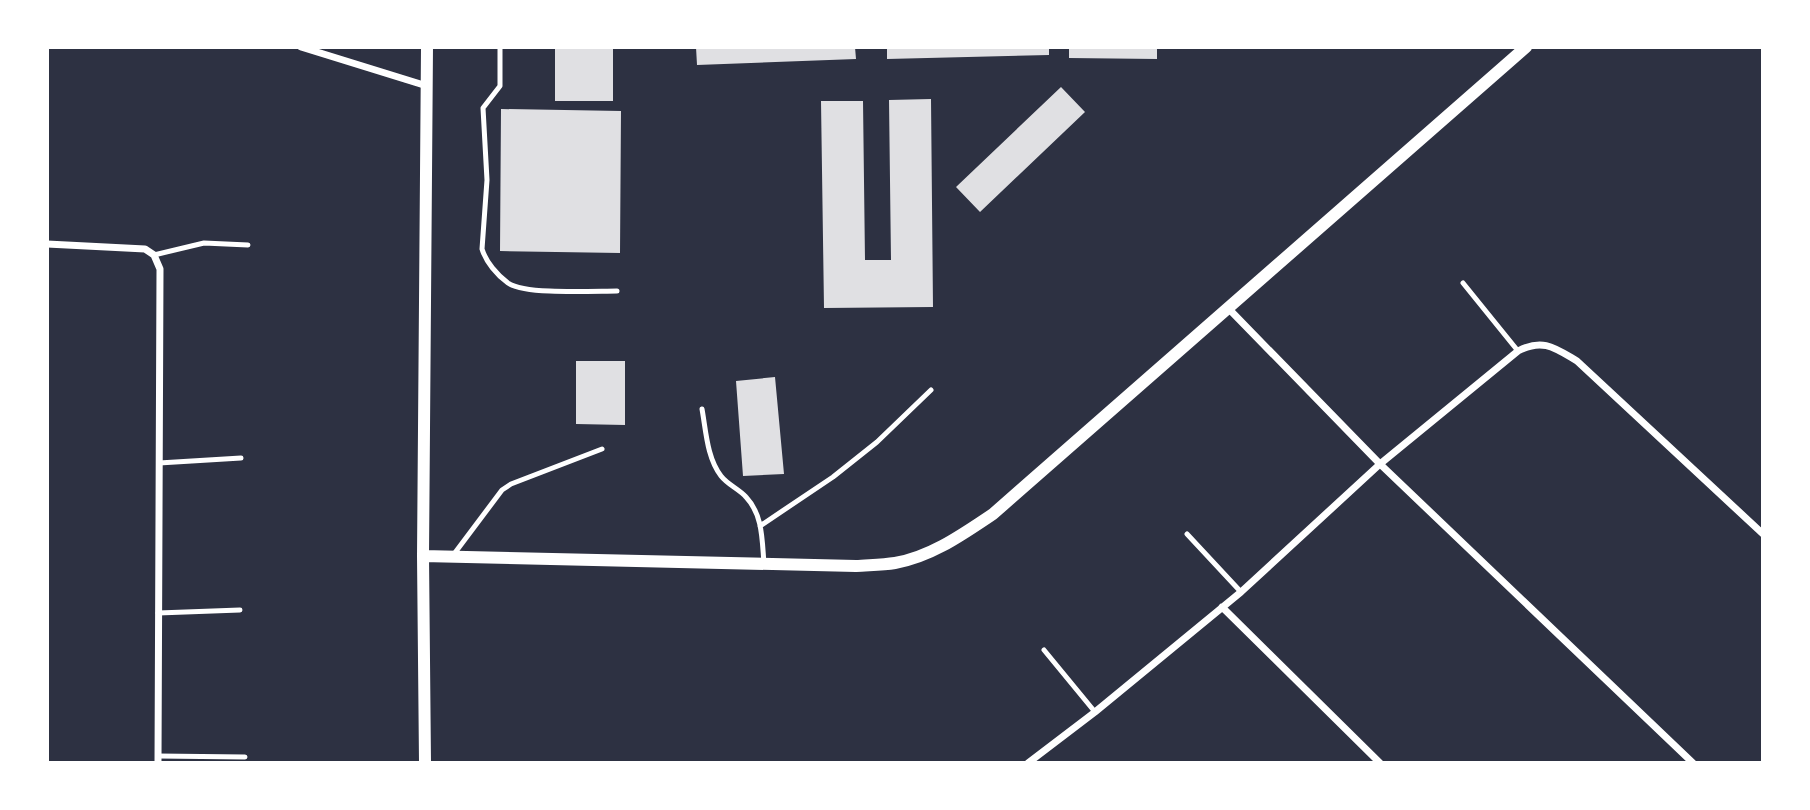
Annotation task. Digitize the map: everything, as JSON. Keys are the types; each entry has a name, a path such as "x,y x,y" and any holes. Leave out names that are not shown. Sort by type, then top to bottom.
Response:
{"street":[{"path":"301,47 427,86"},
{"path":"425,763 423,556 427,47"},
{"path":"423,556 856,566 896,563 930,552 957,539 993,514 1526,47"},
{"path":"47,244 145,249 158,261 161,280 158,759"},
{"path":"1228,308 1380,464 1693,763"},
{"path":"1028,763 1095,712 1241,592 1380,464 1518,351 1532,344 1545,345 1577,361 1763,534"},
{"path":"1222,607 1380,763"}],"lane":[{"path":"500,47 500,86 483,108 487,180 482,249 485,260 510,284 534,290 617,291"},
{"path":"154,255 204,243 248,245"},
{"path":"1463,283 1518,351"},
{"path":"760,526 833,477 877,442 931,390"},
{"path":"702,409 711,458 721,477 745,496 755,509 760,526 764,564"},
{"path":"452,557 502,490 511,484 602,449"},
{"path":"159,463 241,458"},
{"path":"1187,534 1241,592"},
{"path":"158,613 240,610"},
{"path":"1044,650 1095,712"},
{"path":"158,759 245,757"}],"building":[{"path":"555,47 613,47 613,101 555,101"},
{"path":"696,47 855,47 856,59 697,65"},
{"path":"887,47 1049,47 1049,55 887,59"},
{"path":"1069,47 1157,47 1157,59 1069,58"},
{"path":"1061,87 1085,112 980,212 956,187"},
{"path":"931,99 933,307 824,308 821,101 863,101 865,260 891,260 889,100"},
{"path":"501,109 621,111 620,253 500,251"},
{"path":"576,361 625,361 625,425 576,424"},
{"path":"775,377 784,474 743,476 736,381"}]}
